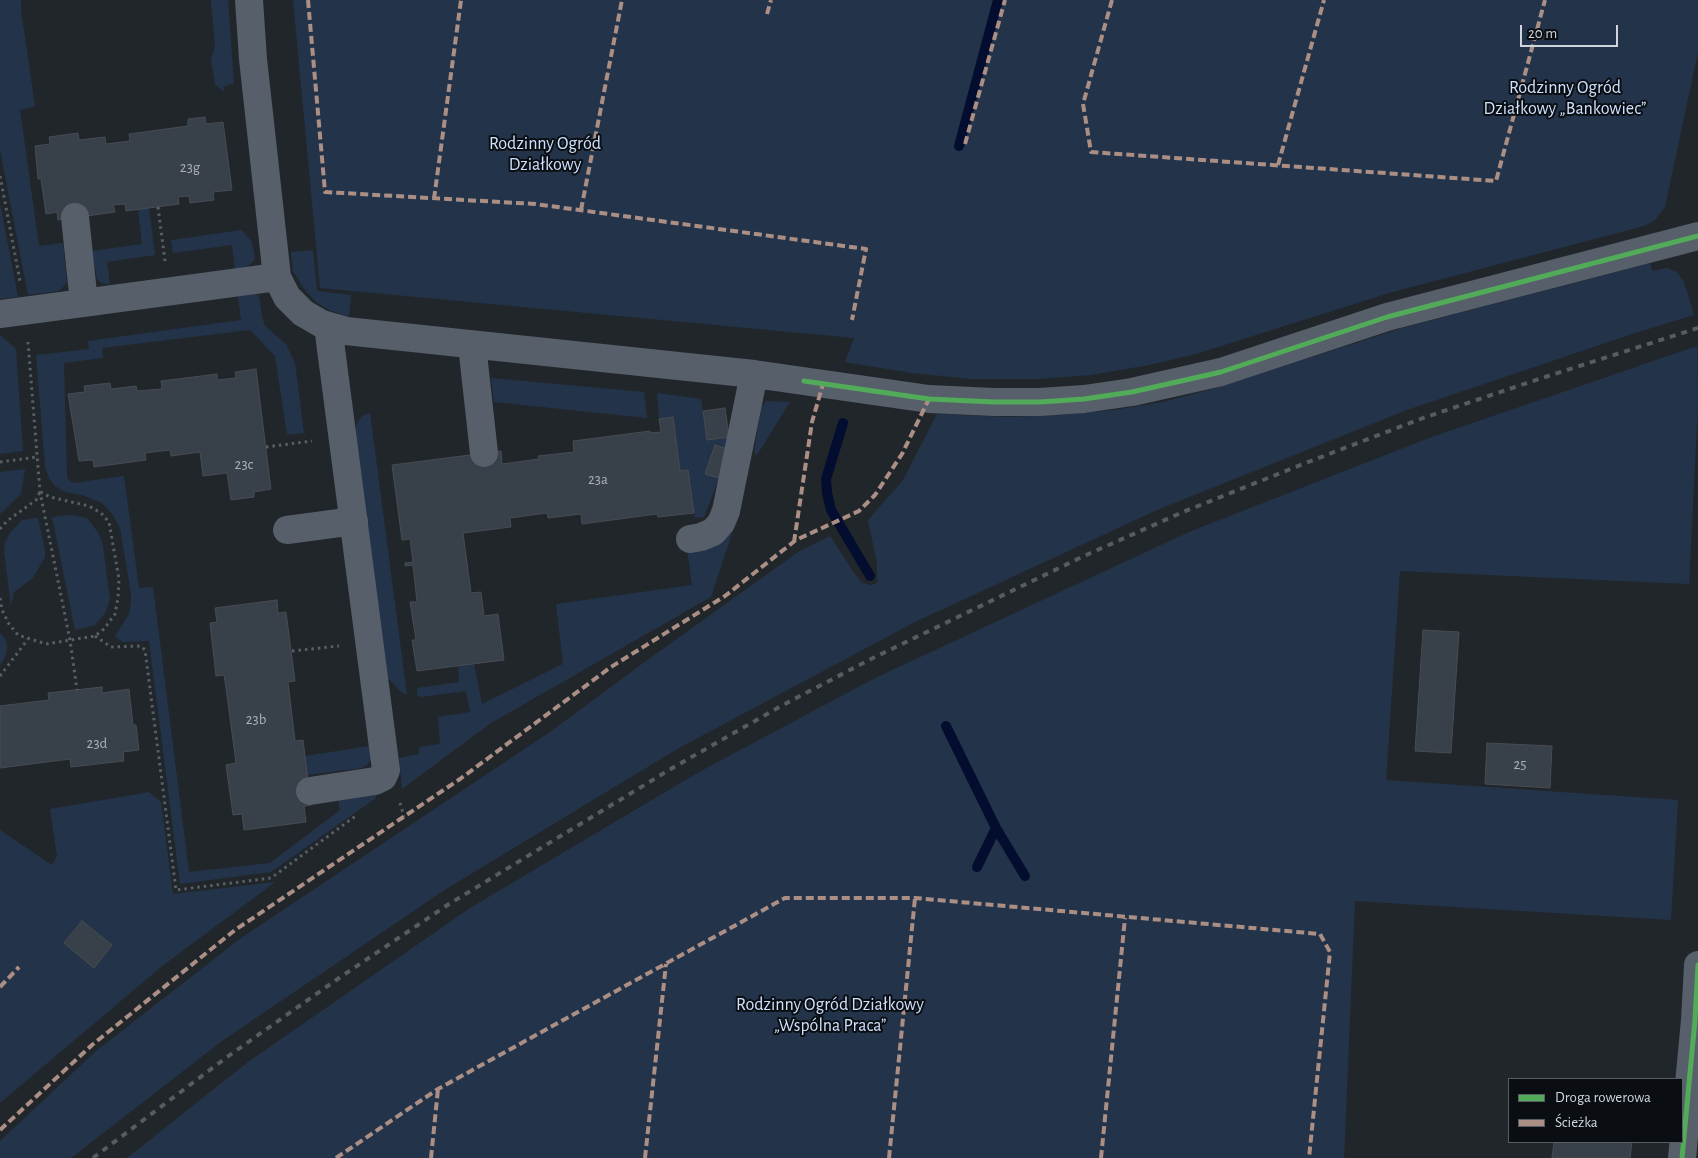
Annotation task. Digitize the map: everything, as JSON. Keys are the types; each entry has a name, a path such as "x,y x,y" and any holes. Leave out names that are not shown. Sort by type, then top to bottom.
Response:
{"street":[{"path":"249,0 253,59 277,277 287,297 303,313 328,326 346,331 754,374 929,399 994,402 1040,402 1084,399 1132,392 1221,372 1387,317 1698,236"},
{"path":"76,217 84,303"},
{"path":"0,314 277,277"},
{"path":"310,791 375,781 382,777 386,770 328,326"},
{"path":"472,344 484,453"},
{"path":"690,539 713,532 721,523 726,511 754,374"},
{"path":"287,530 354,521"},
{"path":"1682,1158 1698,965"}],"path":[{"path":"158,207 169,291"},
{"path":"266,447 342,437"},
{"path":"0,462 37,457"},
{"path":"0,529 7,521 36,500 40,492"},
{"path":"0,598 2,610 9,624 18,635 46,644 96,636 115,614 119,579 109,522 102,513 89,506 50,497 40,492"},
{"path":"40,492 70,640 77,690"},
{"path":"96,636 111,647 141,646 145,650 176,890 272,878 359,814"},
{"path":"0,676 28,639"},
{"path":"292,651 370,642"},
{"path":"399,801 404,816"}],"green space":[{"path":"0,0 21,0 35,106 20,110 39,246 63,243 67,283 59,291 28,295 0,150"},
{"path":"211,0 228,0 234,83 223,87 225,93 215,84 211,59 215,47"},
{"path":"293,0 1698,0 1698,52 1665,207 1654,221 1644,226 1389,293 1196,354 1149,365 1091,375 1038,379 971,379 912,373 845,362 854,338 320,288"},
{"path":"0,203 18,297 0,299"},
{"path":"149,208 155,255 107,262 110,285 102,283 97,279 92,251 142,244 138,209"},
{"path":"242,230 252,242 255,259 248,266 235,269 232,245 173,253 171,240"},
{"path":"313,250 317,291 351,295 349,317 329,310 316,302 305,290 293,271 291,252"},
{"path":"1650,263 1652,271 1667,268 1677,272 1684,282 1694,315 1407,410 1157,510 915,622 679,748 446,889 222,1041 71,1158 0,1158 0,1141 96,1051 241,938 550,732 798,552 830,536 862,583 871,585 877,583 877,564 868,520 903,480 937,414 1007,417 1060,415 1114,410 1163,402 1216,388 1402,328"},
{"path":"253,294 259,295 265,326 286,344 295,363 304,433 287,435 275,356 250,330 102,348 103,358 64,363 67,478 73,483 124,476 139,588 153,587 189,872 270,863 340,810 338,800 376,795 376,798 271,872 180,884 149,641 123,642 115,636 129,614 131,602 120,528 113,515 102,503 82,495 65,492 55,486 49,478 45,466 36,355 89,349 88,341 241,320 238,297"},
{"path":"0,335 16,349 23,451 0,454"},
{"name":"Rodzinny Ogród Działkowy „Wspólna Praca”","path":"1697,346 1698,404 1689,584 1400,571 1386,780 1678,800 1671,920 1355,901 1344,1158 127,1158 248,1062 470,908 699,772 875,678 1189,532 1429,438"},
{"path":"491,378 644,392 647,418 494,402"},
{"path":"657,393 701,399 707,440 729,437 728,449 715,445 706,474 719,478 704,517 695,518 688,470 680,471 673,418 659,419"},
{"path":"766,401 790,402 757,455 754,452 761,408"},
{"path":"370,413 407,695 401,692 387,677 355,429 363,415"},
{"path":"25,469 21,494 0,514 0,472"},
{"path":"71,515 87,518 99,534 103,546 110,600 105,613 95,625 75,630 52,517"},
{"path":"38,518 45,557 33,578 14,592 11,606 4,551 5,542 10,533 22,520"},
{"path":"732,533 711,597 491,723 402,789 399,758 419,754 419,747 440,744 438,717 470,712 466,691 421,697 417,695 417,688 459,682 458,665 474,663 482,704 563,664 556,604 692,585 687,549 717,544"},
{"path":"0,633 6,640 7,647 6,655 0,666"},
{"path":"370,746 370,761 362,768 307,775 305,756"},
{"path":"149,792 161,802 173,894 275,882 161,967 0,1103 0,830 52,865 57,856 50,809"}],"building":[{"path":"205,117 206,124 223,122 232,190 213,192 214,200 190,203 189,196 178,197 179,204 126,211 125,204 113,205 115,212 58,220 57,212 46,214 41,179 38,179 35,146 50,144 49,137 78,133 79,140 105,137 106,144 130,141 129,134 188,126 188,119"},
{"path":"256,369 271,489 254,492 254,497 231,500 227,473 203,476 200,452 171,456 170,450 145,453 146,460 94,467 93,460 79,461 68,394 85,392 84,386 110,383 111,389 136,386 137,391 162,389 161,381 217,374 217,380 236,378 235,372"},
{"path":"725,408 729,437 707,440 703,411"},
{"path":"673,417 680,471 688,470 694,513 658,517 657,514 582,524 581,514 548,518 547,513 510,518 511,527 463,533 471,593 481,592 484,616 498,614 504,660 417,671 412,640 416,640 410,602 417,602 413,565 405,566 405,563 413,562 410,539 402,540 392,465 501,451 502,464 539,459 538,456 574,452 573,441 650,431 650,433 661,432 659,419"},
{"path":"715,445 728,449 719,478 705,474"},
{"path":"277,600 278,613 286,612 295,681 288,682 295,741 303,740 311,805 304,806 306,822 244,830 242,814 233,815 226,765 236,763 224,675 216,676 210,623 217,622 215,608"},
{"path":"1423,630 1459,632 1451,753 1415,751"},
{"path":"102,687 102,693 129,689 133,725 136,725 139,750 123,752 124,761 71,767 70,759 0,768 0,706 49,700 48,693"},
{"path":"1487,743 1552,746 1550,788 1485,784"},
{"path":"82,921 112,945 94,968 64,943"},
{"path":"1554,1143 1632,1143 1630,1158 1552,1158"}],"waterway":[{"path":"959,146 998,0"},
{"path":"843,423 826,479 827,493 831,510 870,576"},
{"path":"946,726 996,828 1025,876"},
{"path":"977,867 996,828"}],"railway":[{"path":"93,1158 227,1057 449,904 669,770 781,706 871,659 1084,556 1183,512 1423,418 1698,328"}],"marked path":[{"path":"308,0 325,192 535,204 866,249 852,320"},
{"path":"434,199 461,0"},
{"path":"581,210 622,0"},
{"path":"767,14 771,0"},
{"path":"965,144 1005,0"},
{"path":"1112,0 1083,104 1091,152 1496,181 1545,0"},
{"path":"1278,165 1324,0"},
{"path":"794,542 812,422 823,384"},
{"path":"0,1130 92,1045 235,930 460,779 611,667 725,596 796,540 859,511 875,495 902,454 929,399"},
{"path":"336,1158 438,1089 785,898 915,898 1320,934 1330,952 1309,1158"},
{"path":"889,1158 915,898"},
{"path":"1101,1158 1125,918"},
{"path":"645,1158 666,964"},
{"path":"0,987 19,967"},
{"path":"431,1158 438,1089"}],"cycle path":[{"path":"804,381 929,399 994,402 1040,402 1084,399 1132,392 1221,372 1387,317 1698,236"},
{"path":"1682,1158 1695,1020 1698,965"}],"park label":[{"name":"Rodzinny Ogród Działkowy „Bankowiec”","path":"1565,98"},
{"name":"Rodzinny Ogród Działkowy","path":"545,154"}]}
